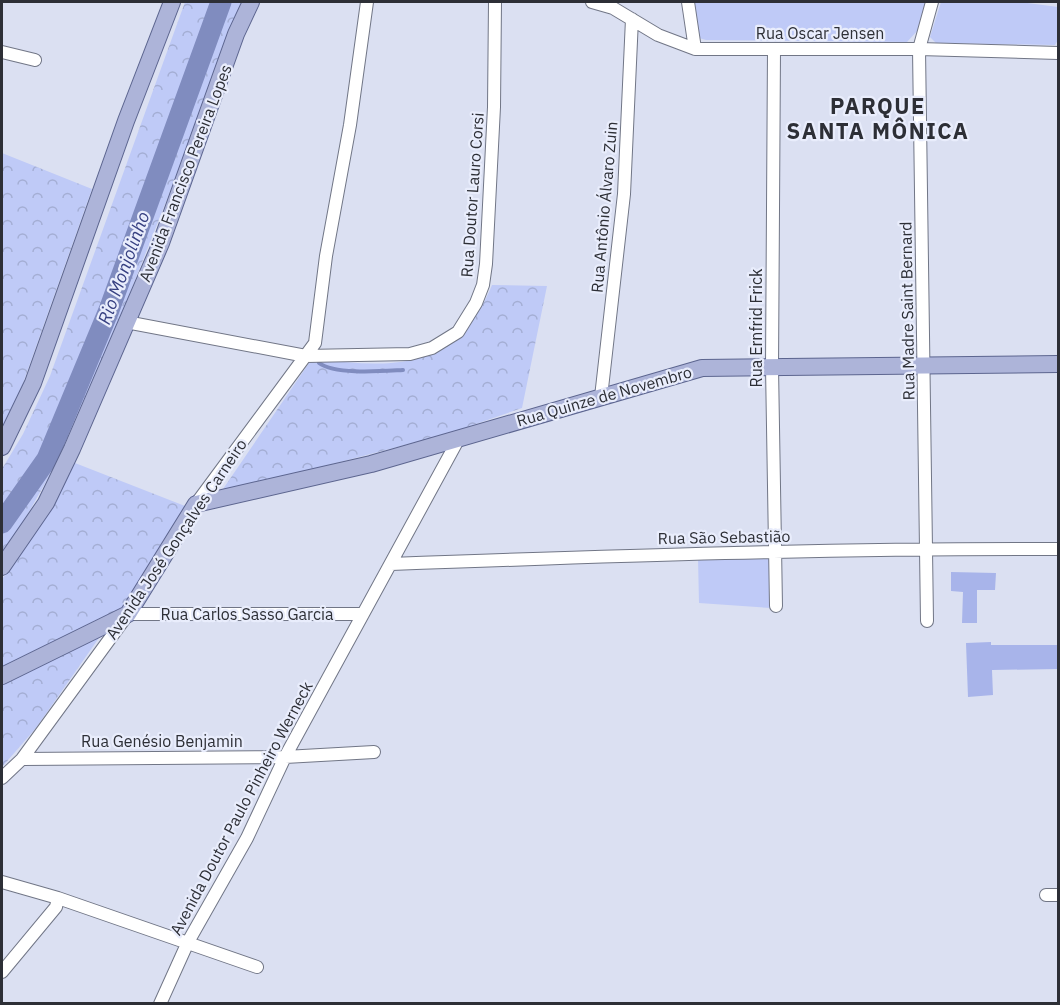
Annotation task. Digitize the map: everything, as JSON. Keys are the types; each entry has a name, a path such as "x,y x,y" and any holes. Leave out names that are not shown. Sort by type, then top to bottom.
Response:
{"main road":[{"path":"2,447 33,383 126,121 172,2"},
{"name":"Avenida Francisco Pereira Lopes","path":"2,567 25,536 50,494 161,243 236,34 251,2"},
{"name":"Rua Quinze de Novembro","path":"196,504 371,464 702,368 1059,364"},
{"name":"Avenida José Gonçalves Carneiro","path":"128,614 196,504"},
{"name":"Rua Carlos Sasso Garcia","path":"2,676 128,614"}],"street":[{"name":"Avenida José Gonçalves Carneiro","path":"196,504 306,356 318,333 326,256 350,125 367,2"},
{"name":"Rua Doutor Lauro Corsi","path":"126,322 306,356 390,356 432,348 458,332 476,303 483,285 486,264 494,107 495,2"},
{"name":"Rua Oscar Jensen","path":"592,2 613,8 658,35 695,49 919,49 1059,53"},
{"path":"688,2 695,49"},
{"name":"Rua Madre Saint Bernard","path":"927,621 919,49 932,2"},
{"name":"Rua Antônio Álvaro Zuin","path":"601,397 624,194 632,19"},
{"name":"Rua Ernfrid Frick","path":"774,50 772,367 776,606"},
{"path":"2,52 35,60"},
{"name":"Avenida Doutor Paulo Pinheiro Werneck","path":"160,1004 188,942 247,838 285,757 458,440"},
{"name":"Rua São Sebastião","path":"391,564 926,548 1059,549"},
{"name":"Avenida José Gonçalves Carneiro","path":"2,778 22,759 128,614"},
{"name":"Rua Carlos Sasso Garcia","path":"128,614 363,614"},
{"name":"Rua Genésio Benjamin","path":"22,759 285,757 374,752"},
{"path":"2,882 58,898 257,967"},
{"path":"2,972 56,907 58,898"}],"green space":[{"path":"185,2 243,2 154,233 83,404 38,496 2,553 2,469 23,434 50,376"},
{"path":"692,2 926,2 919,29 907,42 706,40 699,38"},
{"path":"941,2 1020,2 1058,7 1058,40 1055,45 936,43 930,37"},
{"path":"2,153 92,189 16,403 2,427"},
{"path":"492,285 547,286 522,408 447,434 237,489 223,489 309,363 319,359 375,364 422,357 443,347 462,333 478,312"},
{"path":"75,463 185,506 125,607 2,671 2,579 15,563"},
{"path":"698,558 767,558 770,560 771,608 699,603"},
{"path":"101,635 36,728 2,767 2,681"}],"building":[{"path":"951,572 996,573 995,590 977,590 977,623 962,623 963,592 951,591"},
{"path":"991,642 991,645 1058,645 1059,669 992,670 993,695 968,697 966,643"}],"waterway":[{"name":"Rio Monjolinho","path":"2,523 47,459 109,310 221,2"},
{"path":"319,363 326,367 347,371 403,370"}],"district":[{"name":"PARQUE SANTA MÔNICA","path":"878,118"}]}
